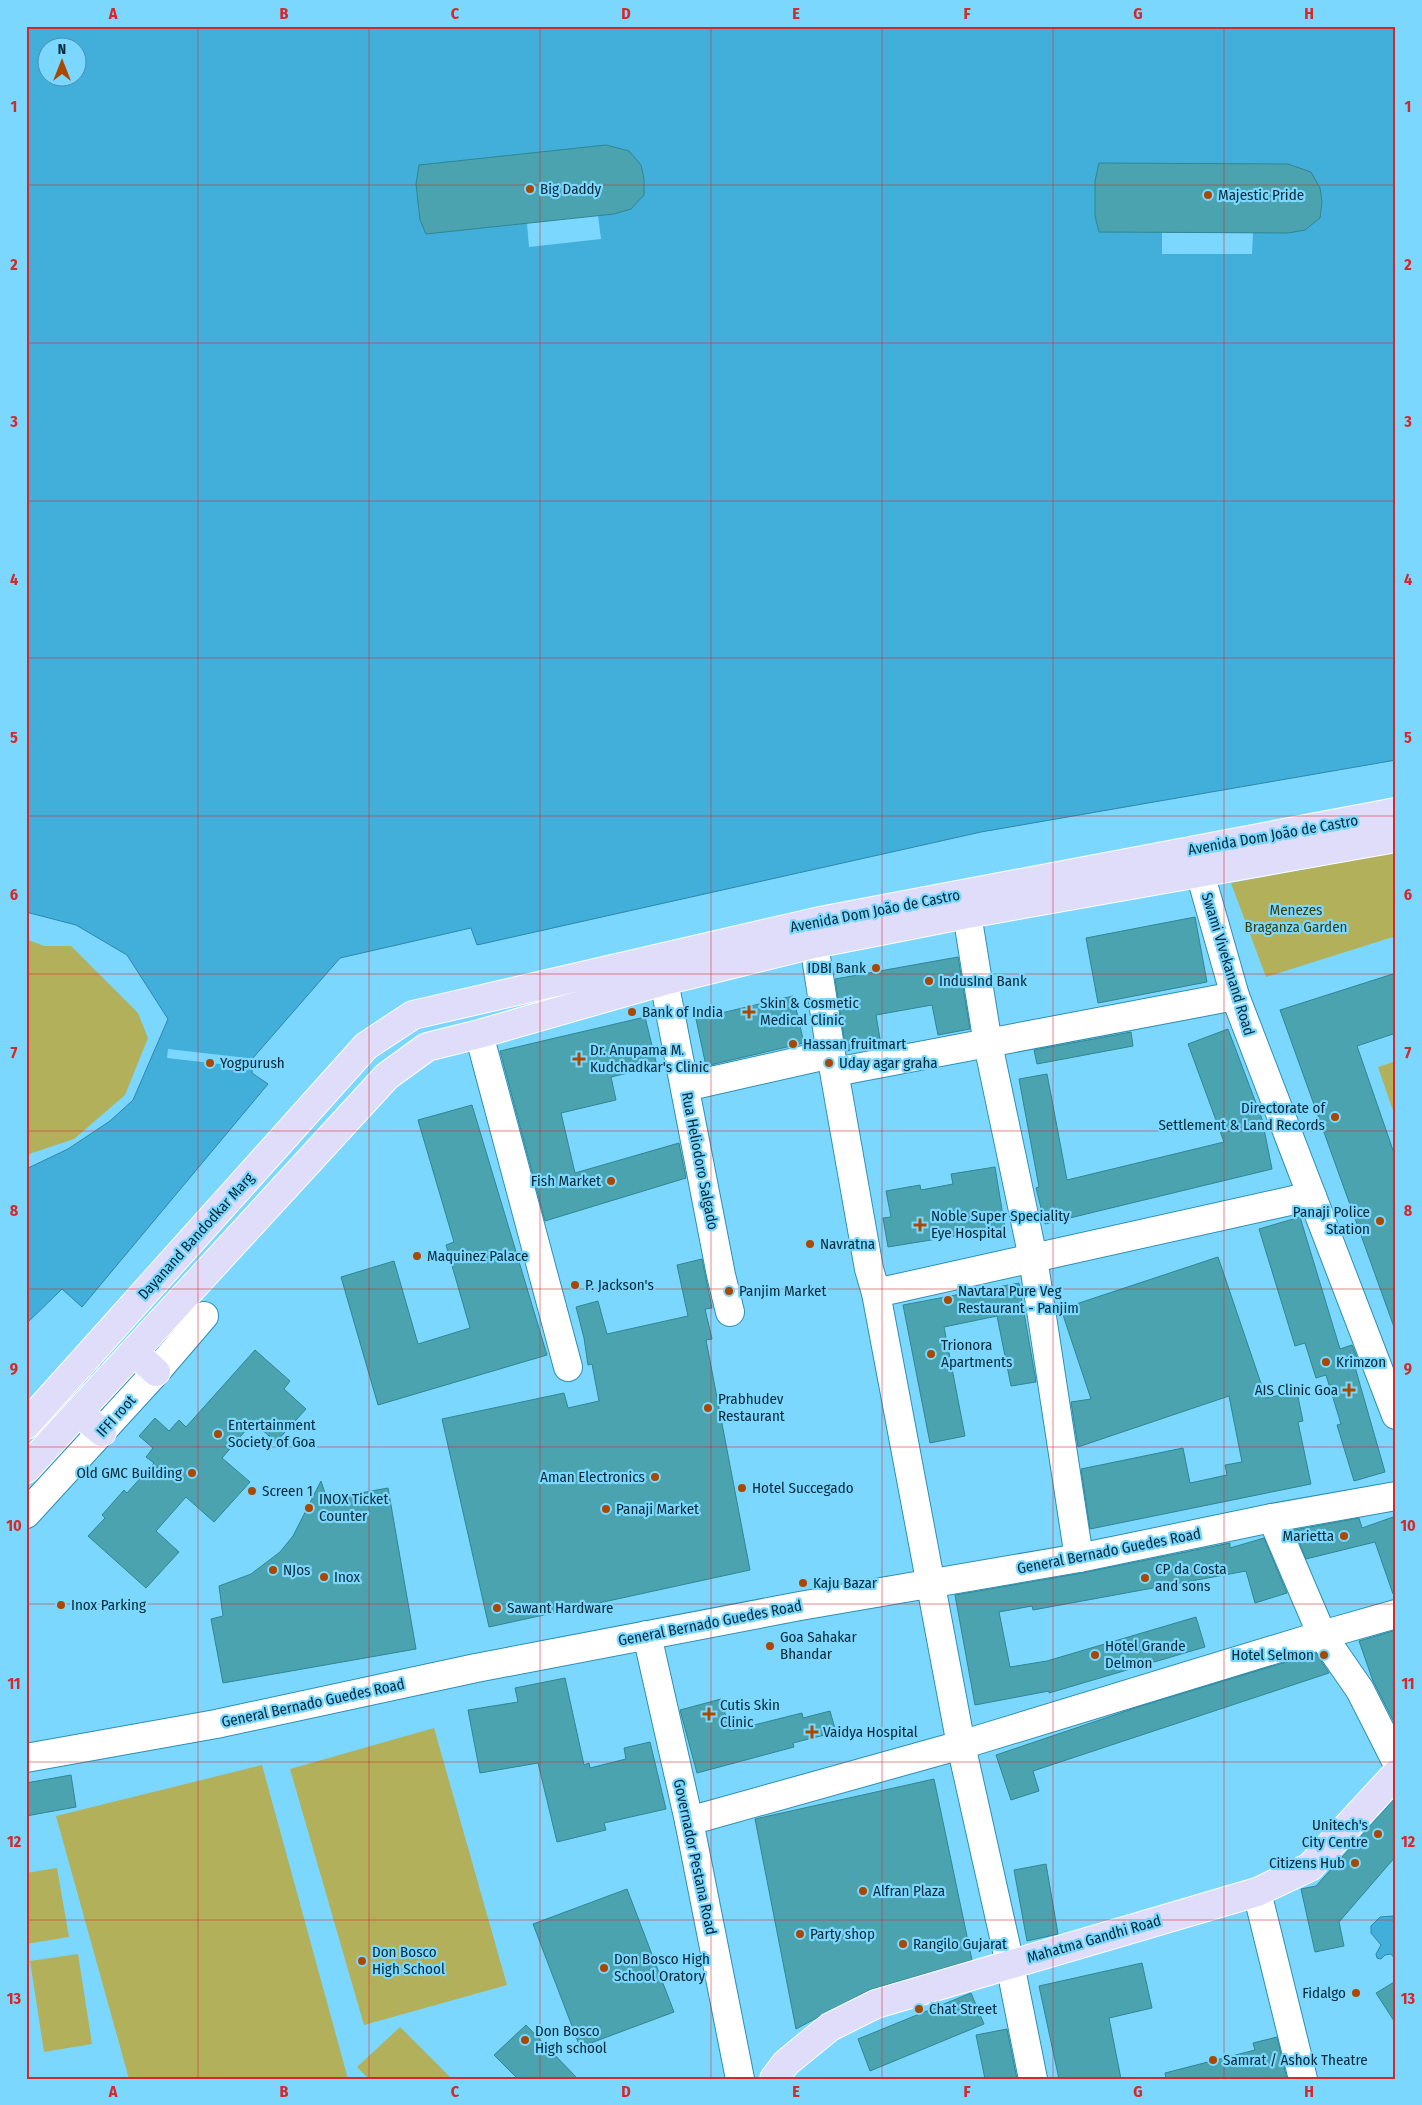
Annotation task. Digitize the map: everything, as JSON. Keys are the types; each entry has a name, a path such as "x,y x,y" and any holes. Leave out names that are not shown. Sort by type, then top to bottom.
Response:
{"main road":[{"name":"Avenida Dom João de Castro","path":"26,1469 387,1076 427,1047 664,981 814,944 967,914 1195,862 1396,812"},
{"name":"Avenida Dom João de Castro","path":"366,1046 414,1015 820,921 1195,862 1396,838"},
{"name":"Dayanand Bandodkar Marg","path":"26,1425 366,1046"},
{"path":"134,1352 156,1372"},
{"path":"78,1412 102,1432"},
{"name":"Mahatma Gandhi Road","path":"774,2079 786,2063 830,2027 876,2004 1257,1892 1310,1867 1396,1774"}],"street":[{"name":"Swami Vivekanand Road","path":"1195,862 1235,996 1396,1415"},
{"path":"967,914 988,1044 1033,1258 1079,1558"},
{"path":"814,944 869,1269 876,1293 961,1745 1010,1964 1033,2079"},
{"name":"Rua Heliodoro Salgado","path":"664,981 730,1312"},
{"path":"685,1088 833,1063 988,1044 1235,996"},
{"path":"479,1034 568,1367"},
{"path":"876,1293 1312,1196"},
{"name":"IFFI root","path":"26,1514 156,1372 204,1316"},
{"name":"General Bernado Guedes Road","path":"26,1758 216,1724 476,1668 647,1635 1079,1558 1272,1518 1396,1496"},
{"path":"1272,1518 1322,1634 1360,1690 1396,1761"},
{"path":"689,1821 961,1745 1322,1634 1396,1614"},
{"name":"Governador Pestana Road","path":"647,1635 689,1821 740,2079"},
{"path":"1257,1892 1303,2079"}],"green space":[{"name":"Menezes Braganza Garden","path":"1396,852 1396,936 1266,977 1231,883"},
{"path":"26,939 44,946 71,946 138,1013 148,1038 125,1095 74,1139 26,1155"},
{"path":"1396,1061 1396,1119 1378,1067"},
{"path":"434,1728 507,1985 364,2025 290,1769"},
{"path":"262,1765 348,2079 129,2079 56,1816"},
{"path":"57,1868 69,1937 26,1944 26,1873"},
{"path":"78,1954 92,2044 44,2052 30,1961"},
{"path":"400,2027 452,2079 369,2079 357,2067"}],"water":[{"path":"26,26 1396,26 1396,760 981,832 477,945 471,928 340,958 253,1058 252,1073 268,1084 82,1307 62,1289 26,1324 26,1169 68,1149 110,1121 133,1100 168,1019 127,955 76,925 26,912"},
{"path":"1393,1916 1396,1919 1396,1960 1391,1954 1385,1955 1381,1959 1377,1958 1376,1954 1381,1945 1371,1933 1371,1926 1380,1917"}],"pier":[{"path":"598,215 601,239 529,247 527,223"},
{"path":"1162,232 1253,233 1252,254 1162,254"},
{"path":"168,1049 256,1059 255,1068 167,1058"}],"building":[{"name":"Big Daddy","path":"606,145 629,151 641,165 644,179 644,195 631,209 614,214 426,234 420,220 416,184 419,165"},
{"name":"Majestic Pride","path":"1099,163 1288,164 1311,172 1320,188 1322,202 1320,218 1305,230 1288,233 1099,232 1095,216 1095,181"},
{"path":"1195,917 1207,982 1098,1003 1086,938"},
{"path":"958,957 970,1029 938,1035 932,1005 876,1015 881,1045 846,1051 835,979"},
{"path":"1396,973 1396,1033 1357,1046 1396,1159 1396,1327 1394,1327 1280,1010"},
{"path":"793,996 804,1043 706,1066 696,1019"},
{"path":"645,1017 657,1066 611,1077 616,1100 561,1113 575,1173 679,1143 686,1178 545,1221 500,1051"},
{"path":"1228,1029 1262,1119 1272,1169 1045,1224 1036,1188 1039,1187 1019,1079 1047,1074 1067,1180 1224,1142 1188,1044"},
{"path":"1131,1032 1133,1046 1037,1064 1034,1050"},
{"path":"472,1105 547,1355 378,1405 341,1277 394,1261 418,1344 470,1328 446,1245 454,1242 418,1120"},
{"path":"995,1167 1005,1228 888,1247 883,1218 891,1217 886,1191 920,1185 921,1190 953,1184 951,1174"},
{"path":"1300,1217 1340,1349 1352,1345 1356,1355 1359,1365 1355,1367 1385,1472 1354,1481 1337,1425 1341,1424 1326,1375 1316,1378 1305,1343 1295,1346 1259,1229"},
{"path":"1218,1257 1266,1398 1297,1392 1303,1421 1298,1422 1311,1484 1090,1529 1081,1469 1183,1448 1190,1483 1227,1475 1225,1465 1242,1462 1229,1396 1078,1447 1071,1402 1091,1399 1061,1309"},
{"name":"Panaji Market","path":"702,1259 712,1308 705,1309 712,1339 706,1340 750,1570 489,1627 442,1419 564,1393 568,1408 599,1401 592,1364 588,1365 584,1338 576,1307 598,1301 607,1334 688,1316 677,1265"},
{"name":"Trionora Apartments","path":"1019,1283 1036,1382 1011,1386 997,1316 944,1327 965,1436 930,1443 903,1305"},
{"name":"Old GMC Building","path":"255,1350 290,1381 284,1389 306,1409 276,1442 253,1422 222,1458 250,1482 214,1522 186,1497 156,1531 179,1552 146,1588 88,1536 105,1518 102,1515 124,1490 127,1493 154,1463 146,1457 153,1448 139,1436 155,1418 169,1431 179,1420 186,1427"},
{"name":"Inox","path":"321,1481 327,1499 388,1488 416,1649 223,1683 211,1619 223,1616 219,1586 251,1574 280,1552 293,1536"},
{"path":"1396,1516 1396,1594 1393,1594 1375,1542 1306,1559 1294,1530 1359,1518 1362,1528"},
{"path":"1264,1538 1287,1593 1255,1603 1246,1571 1033,1610 1032,1606 999,1612 1010,1667 1047,1661 1196,1617 1205,1647 1049,1693 1049,1691 975,1705 955,1595 1082,1573 1230,1543 1230,1548"},
{"path":"1396,1630 1396,1726 1373,1681 1359,1641"},
{"path":"1316,1653 1329,1673 1033,1771 1039,1791 1011,1800 996,1755 1141,1706"},
{"path":"565,1678 584,1765 589,1763 590,1768 626,1759 624,1748 650,1742 666,1809 604,1823 606,1830 557,1842 538,1763 480,1773 468,1710 518,1702 515,1688"},
{"path":"721,1699 730,1731 802,1713 803,1718 830,1711 836,1732 793,1743 794,1747 697,1773 680,1710"},
{"path":"71,1775 76,1807 26,1816 26,1783"},
{"name":"Alfran Plaza","path":"934,1779 972,1960 869,1990 796,2029 755,1819"},
{"path":"1396,1797 1396,1856 1339,1922 1344,1946 1315,1952 1301,1889 1316,1886"},
{"path":"1046,1864 1058,1934 1027,1941 1014,1870"},
{"name":"Don Bosco High School Oratory","path":"627,1889 674,2012 580,2047 533,1924"},
{"path":"1142,1963 1152,2008 1109,2018 1121,2079 1059,2079 1039,1986"},
{"path":"1396,1981 1396,2024 1376,1993"},
{"path":"971,1993 984,2024 870,2071 858,2039"},
{"name":"Don Bosco High school","path":"526,2025 578,2079 518,2079 494,2055"},
{"path":"1007,2029 1017,2079 985,2079 976,2035"},
{"path":"1277,2037 1287,2079 1166,2079 1165,2073 1255,2050 1253,2043"}],"place":[{"name":"Big Daddy","path":"530,189"},
{"name":"Majestic Pride","path":"1208,195"},
{"name":"IDBI Bank","path":"876,968"},
{"name":"IndusInd Bank","path":"929,981"},
{"name":"Bank of India","path":"632,1012"},
{"name":"Skin & Cosmetic Medical Clinic","path":"749,1012"},
{"name":"Hassan fruitmart","path":"793,1044"},
{"name":"Dr. Anupama M. Kudchadkar's Clinic","path":"579,1059"},
{"name":"Yogpurush","path":"210,1063"},
{"name":"Uday agar graha","path":"829,1063"},
{"name":"Directorate of Settlement & Land Records","path":"1335,1117"},
{"name":"Fish Market","path":"611,1181"},
{"name":"Panaji Police Station","path":"1380,1221"},
{"name":"Noble Super Speciality Eye Hospital","path":"920,1225"},
{"name":"Navratna","path":"810,1244"},
{"name":"Maquinez Palace","path":"417,1256"},
{"name":"P. Jackson's","path":"575,1285"},
{"name":"Panjim Market","path":"729,1291"},
{"name":"Navtara Pure Veg Restaurant - Panjim","path":"948,1300"},
{"name":"Trionora Apartments","path":"931,1354"},
{"name":"Krimzon","path":"1326,1362"},
{"name":"AIS Clinic Goa","path":"1349,1390"},
{"name":"Prabhudev Restaurant","path":"708,1408"},
{"name":"Entertainment Society of Goa","path":"218,1434"},
{"name":"Old GMC Building","path":"192,1473"},
{"name":"Aman Electronics","path":"655,1477"},
{"name":"Hotel Succegado","path":"742,1488"},
{"name":"Screen 1","path":"252,1491"},
{"name":"INOX Ticket Counter","path":"309,1508"},
{"name":"Panaji Market","path":"606,1509"},
{"name":"Marietta","path":"1344,1536"},
{"name":"NJos","path":"273,1570"},
{"name":"Inox","path":"324,1577"},
{"name":"CP da Costa and sons","path":"1145,1578"},
{"name":"Kaju Bazar","path":"803,1583"},
{"name":"Inox Parking","path":"61,1605"},
{"name":"Sawant Hardware","path":"497,1608"},
{"name":"Goa Sahakar Bhandar","path":"770,1646"},
{"name":"Hotel Grande Delmon","path":"1095,1655"},
{"name":"Hotel Selmon","path":"1324,1655"},
{"name":"Cutis Skin Clinic","path":"709,1714"},
{"name":"Vaidya Hospital","path":"812,1732"},
{"name":"Unitech's City Centre","path":"1378,1834"},
{"name":"Citizens Hub","path":"1355,1863"},
{"name":"Alfran Plaza","path":"863,1891"},
{"name":"Party shop","path":"800,1934"},
{"name":"Rangilo Gujarat","path":"903,1944"},
{"name":"Don Bosco High School","path":"362,1961"},
{"name":"Don Bosco High School Oratory","path":"604,1968"},
{"name":"Fidalgo","path":"1356,1993"},
{"name":"Chat Street","path":"919,2009"},
{"name":"Don Bosco High school","path":"525,2040"},
{"name":"Samrat / Ashok Theatre","path":"1213,2060"}]}
